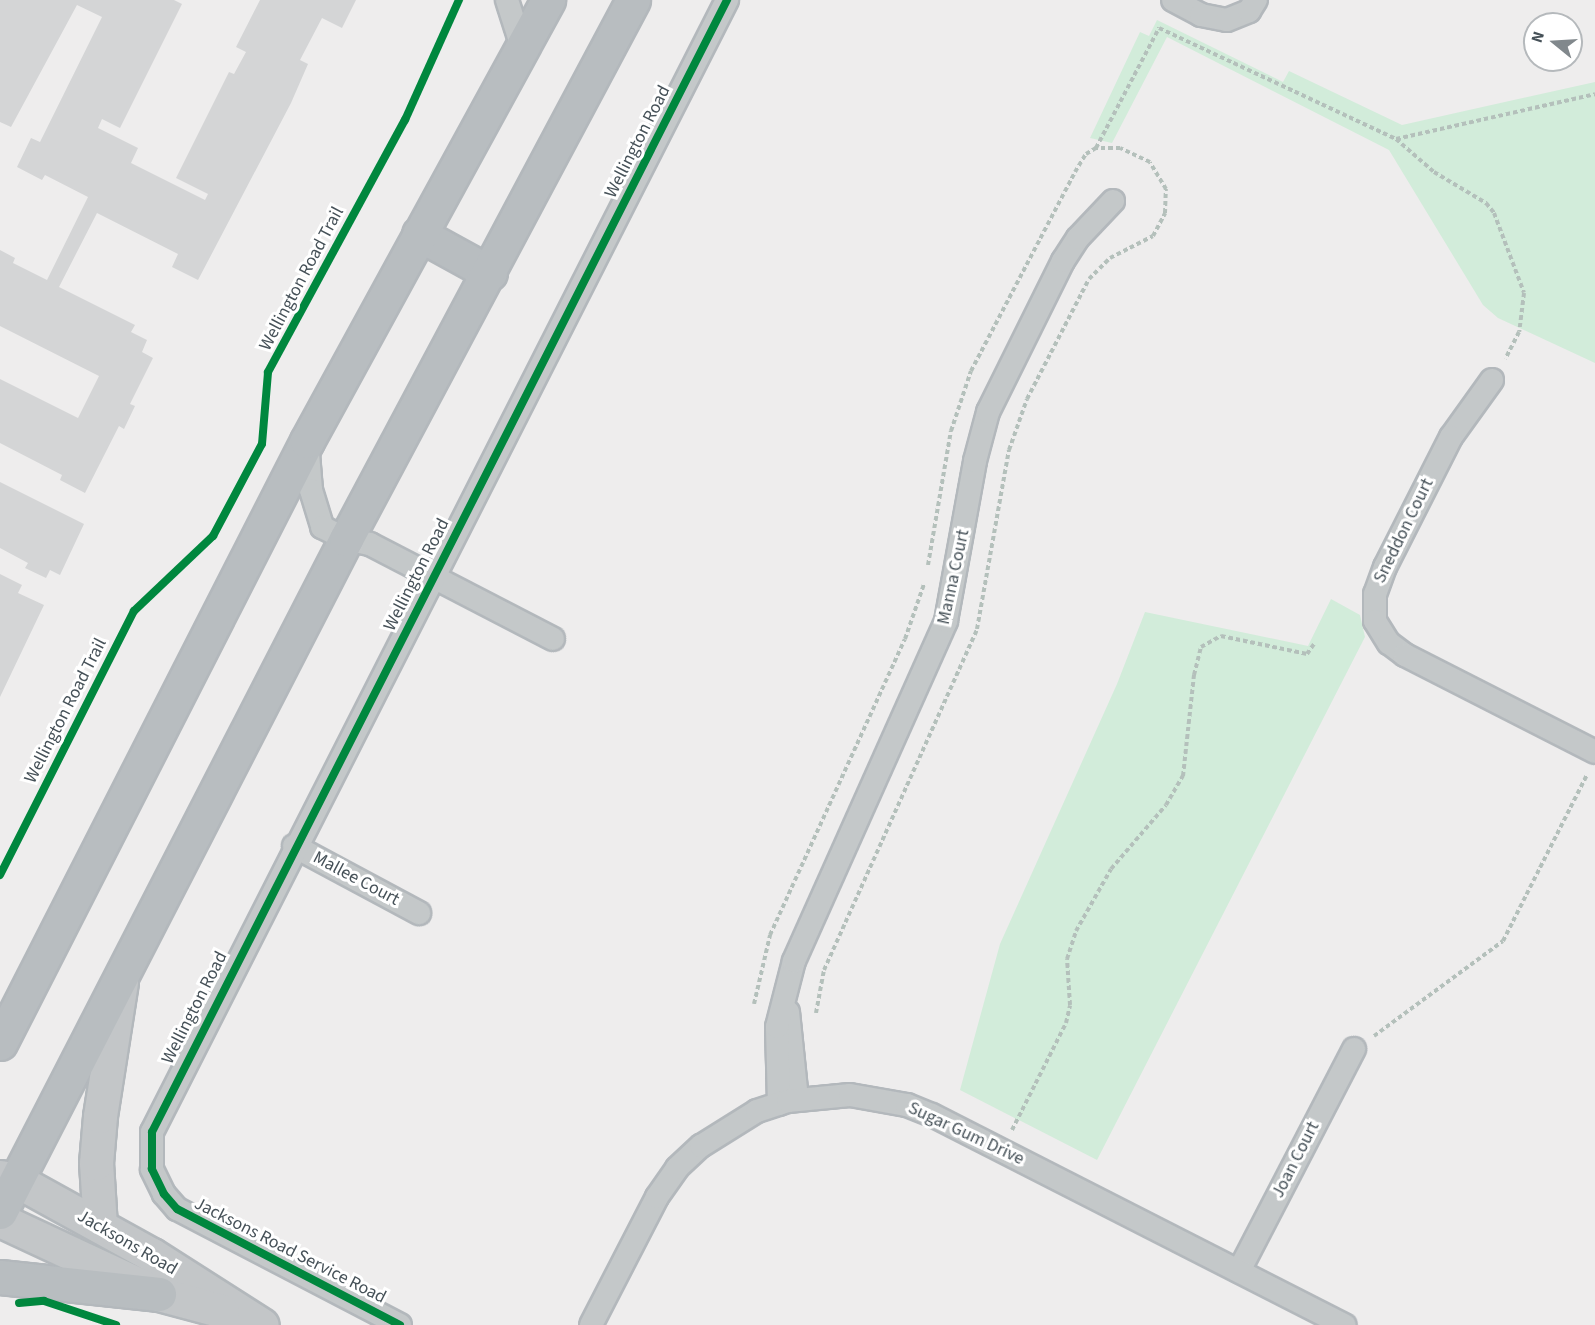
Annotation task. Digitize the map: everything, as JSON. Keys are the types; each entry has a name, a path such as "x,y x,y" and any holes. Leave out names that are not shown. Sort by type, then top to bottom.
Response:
{"highway":[{"path":"0,1043 307,441 548,0"},
{"path":"0,1212 8,1178 123,968 346,539 490,273 633,0"},
{"path":"419,234 490,273"},
{"path":"0,1277 159,1294"}],"main road":[{"path":"100,1226 96,1163 100,1116 123,968"},
{"name":"Jacksons Road","path":"8,1178 152,1255 256,1322"},
{"name":"Jacksons Road","path":"0,1220 159,1294 256,1322"}],"street":[{"path":"507,0 522,47"},
{"name":"Wellington Road","path":"152,1169 152,1132 156,1117 728,0"},
{"path":"1173,0 1201,15 1227,20 1249,11 1256,0"},
{"name":"Manna Court","path":"788,1102 776,1043 786,995 804,937 946,621 975,461 988,412 1063,261 1090,223 1113,201"},
{"name":"Sneddon Court","path":"1492,380 1451,437 1385,567 1375,594 1375,621 1389,643 1405,655 1593,759"},
{"path":"307,441 316,516 321,527 346,539 370,544 553,639"},
{"name":"Mallee Court","path":"294,846 419,913"},
{"name":"Joan Court","path":"1239,1271 1353,1049"},
{"name":"Sugar Gum Drive","path":"591,1325 646,1215 677,1168 728,1127 788,1102 850,1095 907,1105 1002,1149 1345,1325"},
{"name":"Jacksons Road Service Road","path":"152,1169 164,1194 188,1217 400,1325"}],"path":[{"path":"1159,28 1396,139 1447,182 1486,203 1504,235 1524,293 1523,314 1515,341 1492,380"},
{"path":"1396,139 1595,94"},
{"path":"1002,1149 1066,1023 1070,1005 1068,959 1076,932 1111,869 1166,805 1183,776 1194,675 1202,647 1221,636 1307,654 1314,644"},
{"path":"1353,1049 1503,941 1593,759"}],"green space":[{"path":"1157,20 1283,82 1289,71 1402,125 1595,82 1595,363 1498,318 1483,305 1389,150 1167,37 1112,143 1090,138 1140,32 1149,36"},
{"path":"1331,599 1360,615 1365,637 1097,1160 960,1090 1000,944 1117,684 1145,612 1308,646"}],"building":[{"path":"0,0 174,0 182,4 120,128 102,119 98,128 138,148 131,163 205,200 208,194 176,178 229,72 234,74 246,52 236,47 260,0 356,0 342,28 322,18 300,60 308,64 291,103 198,280 172,267 178,254 97,213 59,287 135,325 131,332 147,340 142,352 153,358 130,404 135,406 124,429 119,426 85,493 60,480 62,475 0,443 0,379 78,418 99,376 0,326 0,250 15,258 13,263 47,280 88,197 45,175 42,180 17,167 31,138 40,142 102,17 77,5 11,127 0,122"},
{"path":"0,482 84,524 60,575 50,570 46,578 25,568 28,563 0,548"},
{"path":"0,574 22,585 18,593 44,605 0,697"}],"cycle path":[{"name":"Wellington Road Trail","path":"0,875 134,611 213,536 262,444 268,372 405,120 459,0"},
{"path":"400,1325 177,1209 164,1194 152,1169 152,1132 727,0"},
{"path":"19,1303 44,1301 116,1325"}]}
